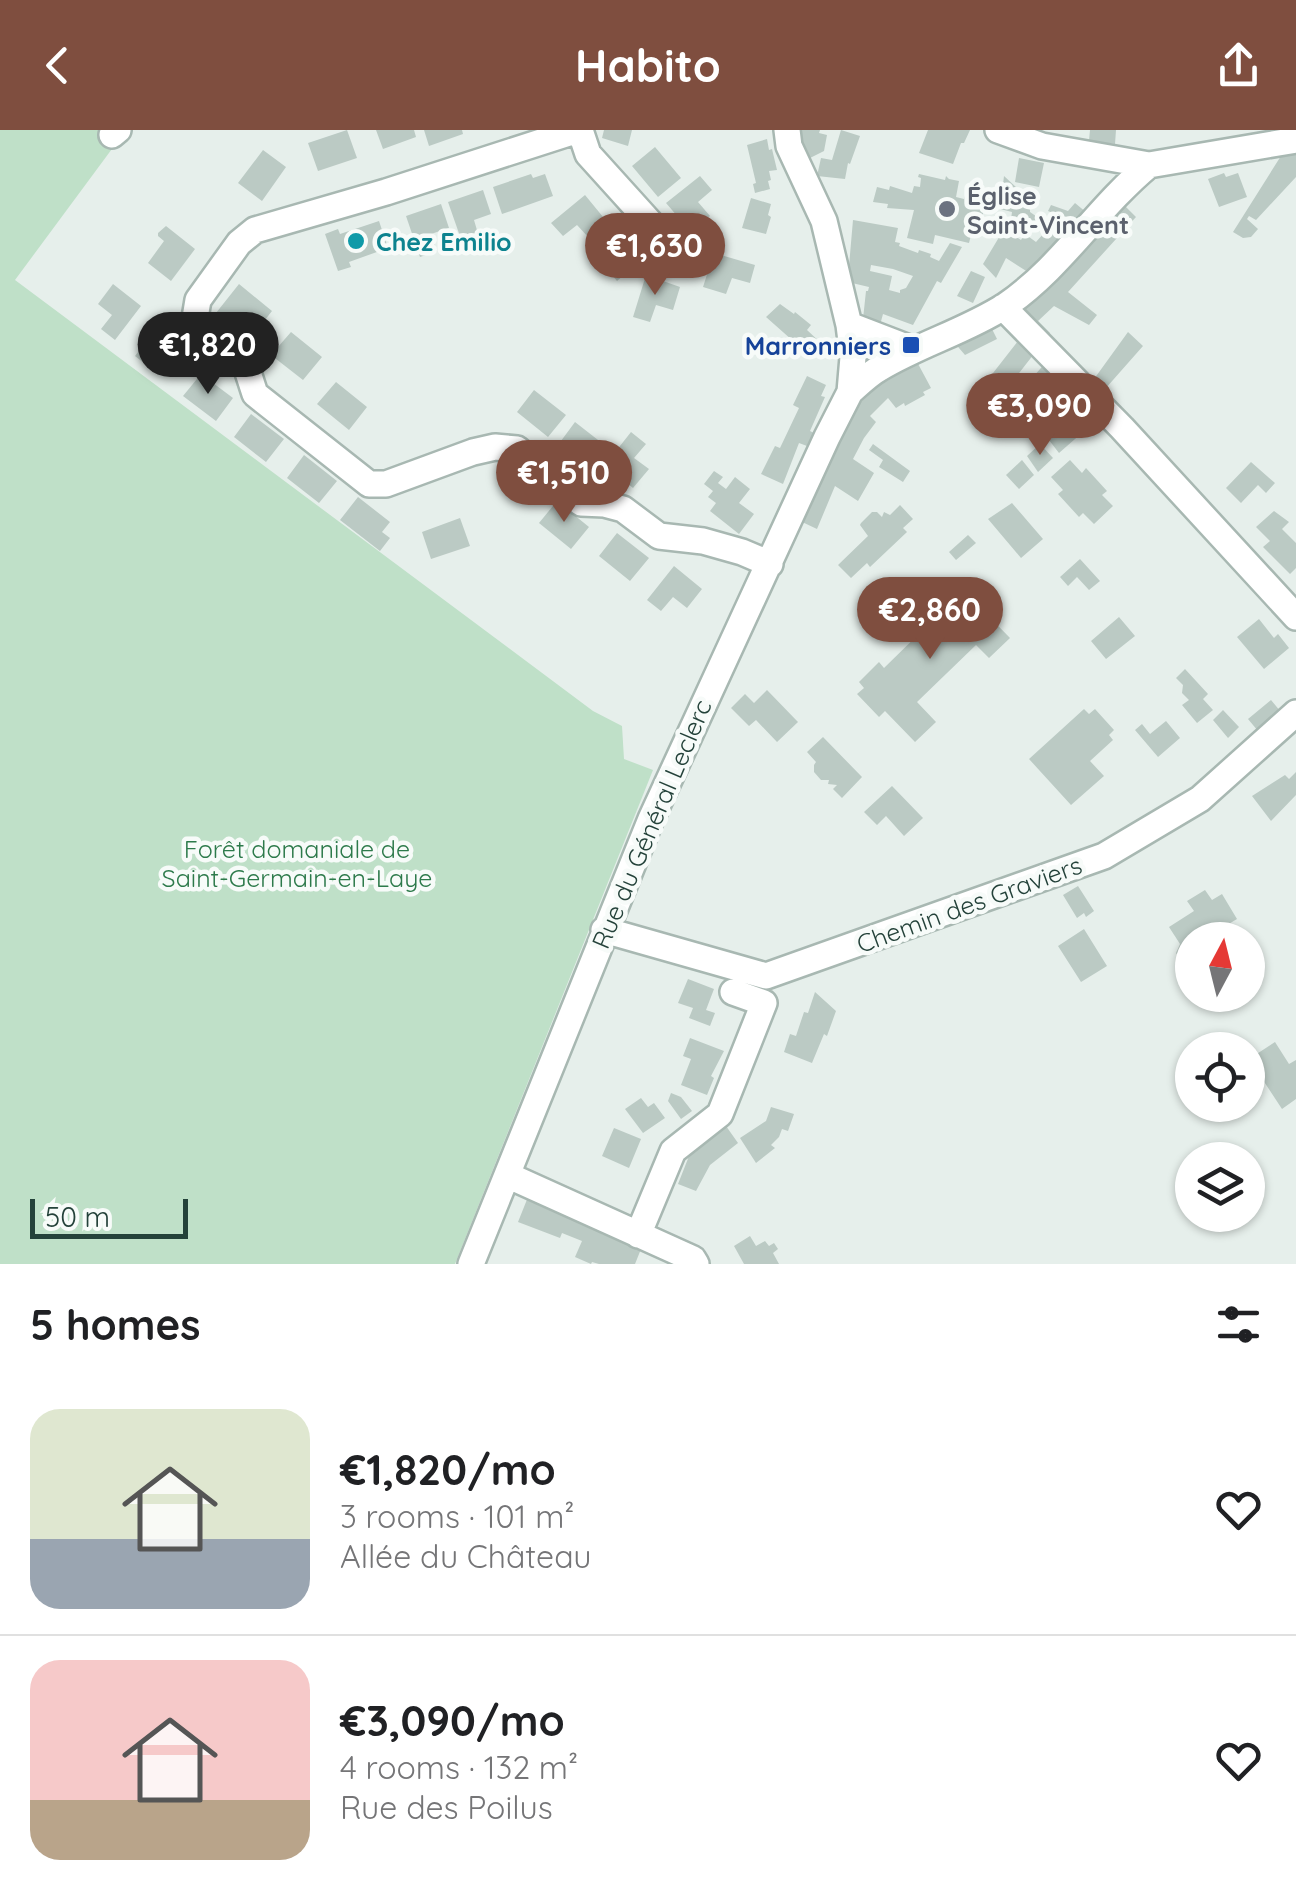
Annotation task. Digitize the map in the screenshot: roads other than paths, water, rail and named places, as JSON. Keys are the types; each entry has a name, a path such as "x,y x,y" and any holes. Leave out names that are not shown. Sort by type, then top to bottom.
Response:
{"street":[{"path":"673,248 588,154 579,130 255,230 239,244 198,300 195,318 206,333 244,362 255,394 369,484 386,484 494,447 517,449 581,502 623,510 659,536 703,541 770,564"},
{"path":"787,130 802,176 824,220 853,357 850,392"},
{"path":"998,130 1042,146 1149,165 1296,140"},
{"path":"850,392 877,369 1003,307 1025,290 1090,226 1123,186 1149,165"},
{"path":"1003,307 1122,428 1296,617"},
{"path":"848,325 914,350"},
{"name":"Rue du Général Leclerc","path":"471,1264 651,819 826,436 850,392"},
{"name":"Chemin des Graviers","path":"604,930 766,976 1104,856 1200,799 1296,713"},
{"path":"638,1234 673,1151 720,1114 764,1002 732,992"},
{"path":"507,1175 693,1259 696,1264"}],"place":[{"name":"Église Saint-Vincent","path":"947,209"},
{"name":"Chez Emilio","path":"356,241"},
{"name":"Marronniers","path":"911,345"}],"park label":[{"name":"Forêt domaniale de Saint-Germain-en-Laye","path":"297,862"}]}
